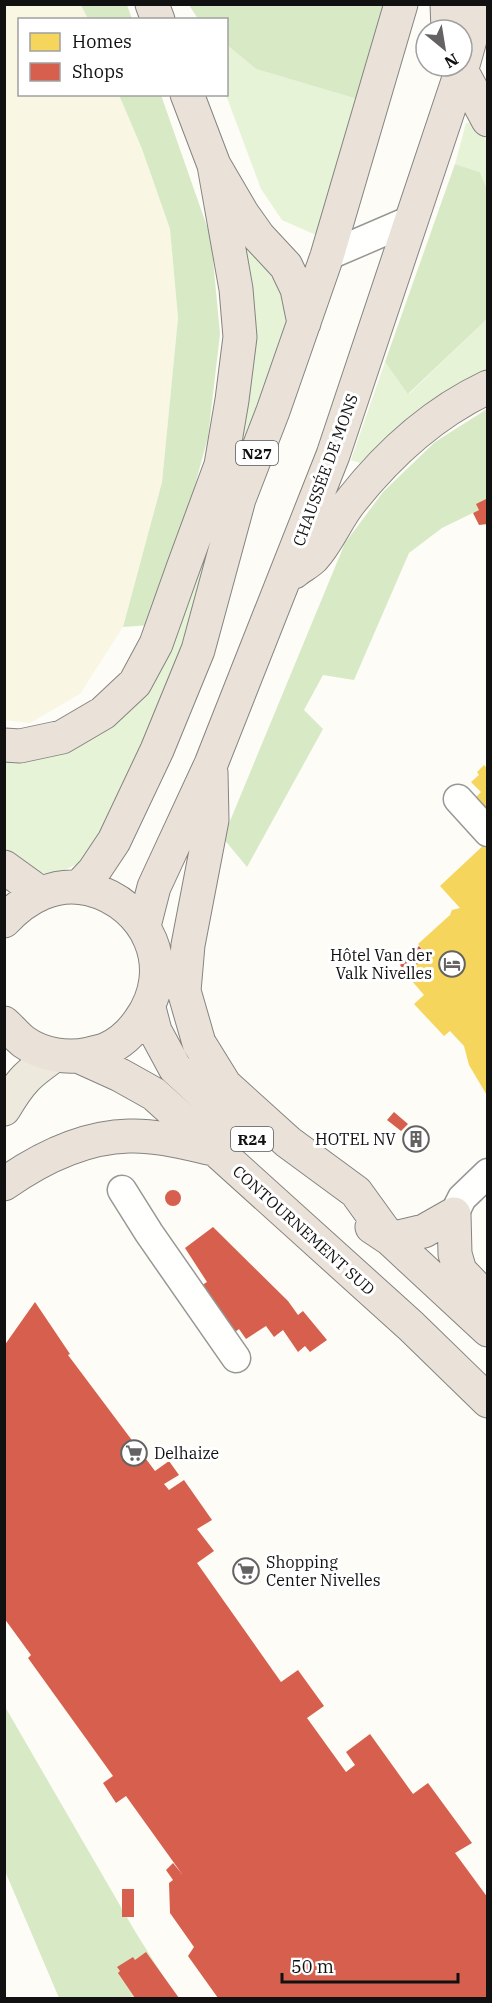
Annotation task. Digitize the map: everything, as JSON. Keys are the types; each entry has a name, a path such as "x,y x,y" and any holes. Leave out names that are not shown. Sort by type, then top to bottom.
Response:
{"highway":[{"name":"N27","path":"79,887 94,871 114,841 198,650 239,499 273,411 327,256 401,4"},
{"name":"CHAUSSÉE DE MONS","path":"474,24 480,4"},
{"name":"CHAUSSÉE DE MONS","path":"144,926 154,887 211,764 333,455 413,219 457,78"},
{"path":"465,78 488,120"},
{"path":"188,96 214,165 253,229 286,266 297,289 304,323"},
{"path":"4,745 20,746 62,737 103,714 135,683 156,644 168,612 221,465 240,337 236,289 214,165"},
{"path":"286,578 313,558 350,502 386,461 427,423 466,397 488,387"},
{"path":"211,764 212,820 188,945 184,991 199,1043 225,1085 288,1142 356,1192 390,1239 424,1231 454,1214 455,1254 460,1271 488,1300"},
{"path":"4,867 40,893"},
{"path":"4,921 17,907 40,893 60,888 79,887 104,893 127,906 144,926 153,945 157,966 155,987 149,1008 132,1032 107,1049 66,1056"},
{"name":"CONTOURNEMENT SUD","path":"149,1008 155,1031 175,1068 190,1084 291,1170 390,1239 488,1330"},
{"name":"R24","path":"4,1023 25,1043 66,1056"},
{"name":"CONTOURNEMENT SUD","path":"66,1056 120,1075 154,1094 411,1326 488,1401"},
{"path":"4,1184 28,1168 88,1142 130,1136 173,1140 214,1149"}],"main road":[{"path":"4,1109 28,1073 66,1056"}],"lane":[{"path":"327,256 413,219"},
{"path":"458,799 488,832"},
{"path":"454,1214 462,1198 488,1173"},
{"path":"122,1190 236,1359"}],"shaded area":[{"path":"5,5 81,5 88,18 18,18 18,96 119,96 142,149 170,229 178,318 162,482 123,627 80,694 30,723 5,720"}],"green space":[{"path":"81,5 127,5 132,18 88,18"},
{"path":"189,5 384,5 357,99 256,69 228,46 228,18 197,18"},
{"path":"228,46 256,69 357,99 316,235 282,220 261,189 226,96"},
{"path":"119,96 161,96 211,238 220,334 208,437 181,537 151,625 123,627 162,482 178,318 170,229 142,149"},
{"path":"476,122 487,142 487,189 480,172 455,164 466,123"},
{"path":"455,164 480,172 487,189 487,319 408,394 385,362"},
{"path":"239,242 253,244 277,267 289,328 207,563 178,656 133,774 101,836 79,863 54,875 24,869 5,853 4,755 96,730 220,493"},
{"path":"487,319 487,371 455,387 398,426 360,463 351,460 385,362 409,394"},
{"path":"487,409 487,506 442,528 409,553 354,680 323,675 304,710 323,729 247,867 223,838 345,543 383,492 435,442"},
{"path":"4,1705 136,1933 177,1998 59,1998 5,1871"}],"building: Homes":[{"path":"484,765 488,769 488,816 476,797 481,792 471,782 479,775 477,772"},
{"name":"Hôtel Van der Valk Nivelles","path":"486,843 488,844 488,1097 469,1065 464,1046 450,1031 444,1036 414,1004 424,995 406,974 427,955 418,944 450,915 452,910 460,908 440,886"}],"building: Shops":[{"path":"488,498 488,524 479,525 473,513 479,510 476,504"},
{"path":"419,946 427,955 406,974 400,965"},
{"path":"394,1112 408,1124 401,1131 387,1120"},
{"name":"HOTEL NV","path":"412,1129 427,1142 420,1149 406,1136"},
{"path":"173,1190 181,1198 173,1206 165,1198"},
{"path":"213,1227 288,1301 298,1315 303,1311 327,1340 310,1352 305,1346 298,1352 283,1330 274,1337 266,1326 246,1339 239,1329 232,1334 199,1287 207,1282 185,1248"},
{"path":"35,1302 70,1354 68,1355 155,1471 169,1461 179,1475 164,1484 169,1490 184,1480 212,1520 197,1529 214,1551 197,1563 281,1682 298,1670 324,1706 307,1718 346,1772 355,1765 346,1752 370,1734 413,1794 428,1783 472,1843 455,1853 488,1898 488,1998 218,1998 188,1956 194,1947 170,1913 169,1883 173,1880 166,1870 173,1863 182,1874 126,1796 116,1803 103,1783 113,1776 28,1658 31,1655 4,1618 4,1346"},
{"path":"122,1889 134,1889 134,1917 122,1917"},
{"path":"146,1952 179,1998 135,1998 118,1973 120,1971 117,1967 133,1957 135,1960"}],"place":[{"name":"Hôtel Van der Valk Nivelles","path":"452,964"},
{"name":"HOTEL NV","path":"416,1139"},
{"name":"Delhaize","path":"134,1453"},
{"name":"Shopping Center Nivelles","path":"246,1571"}]}
